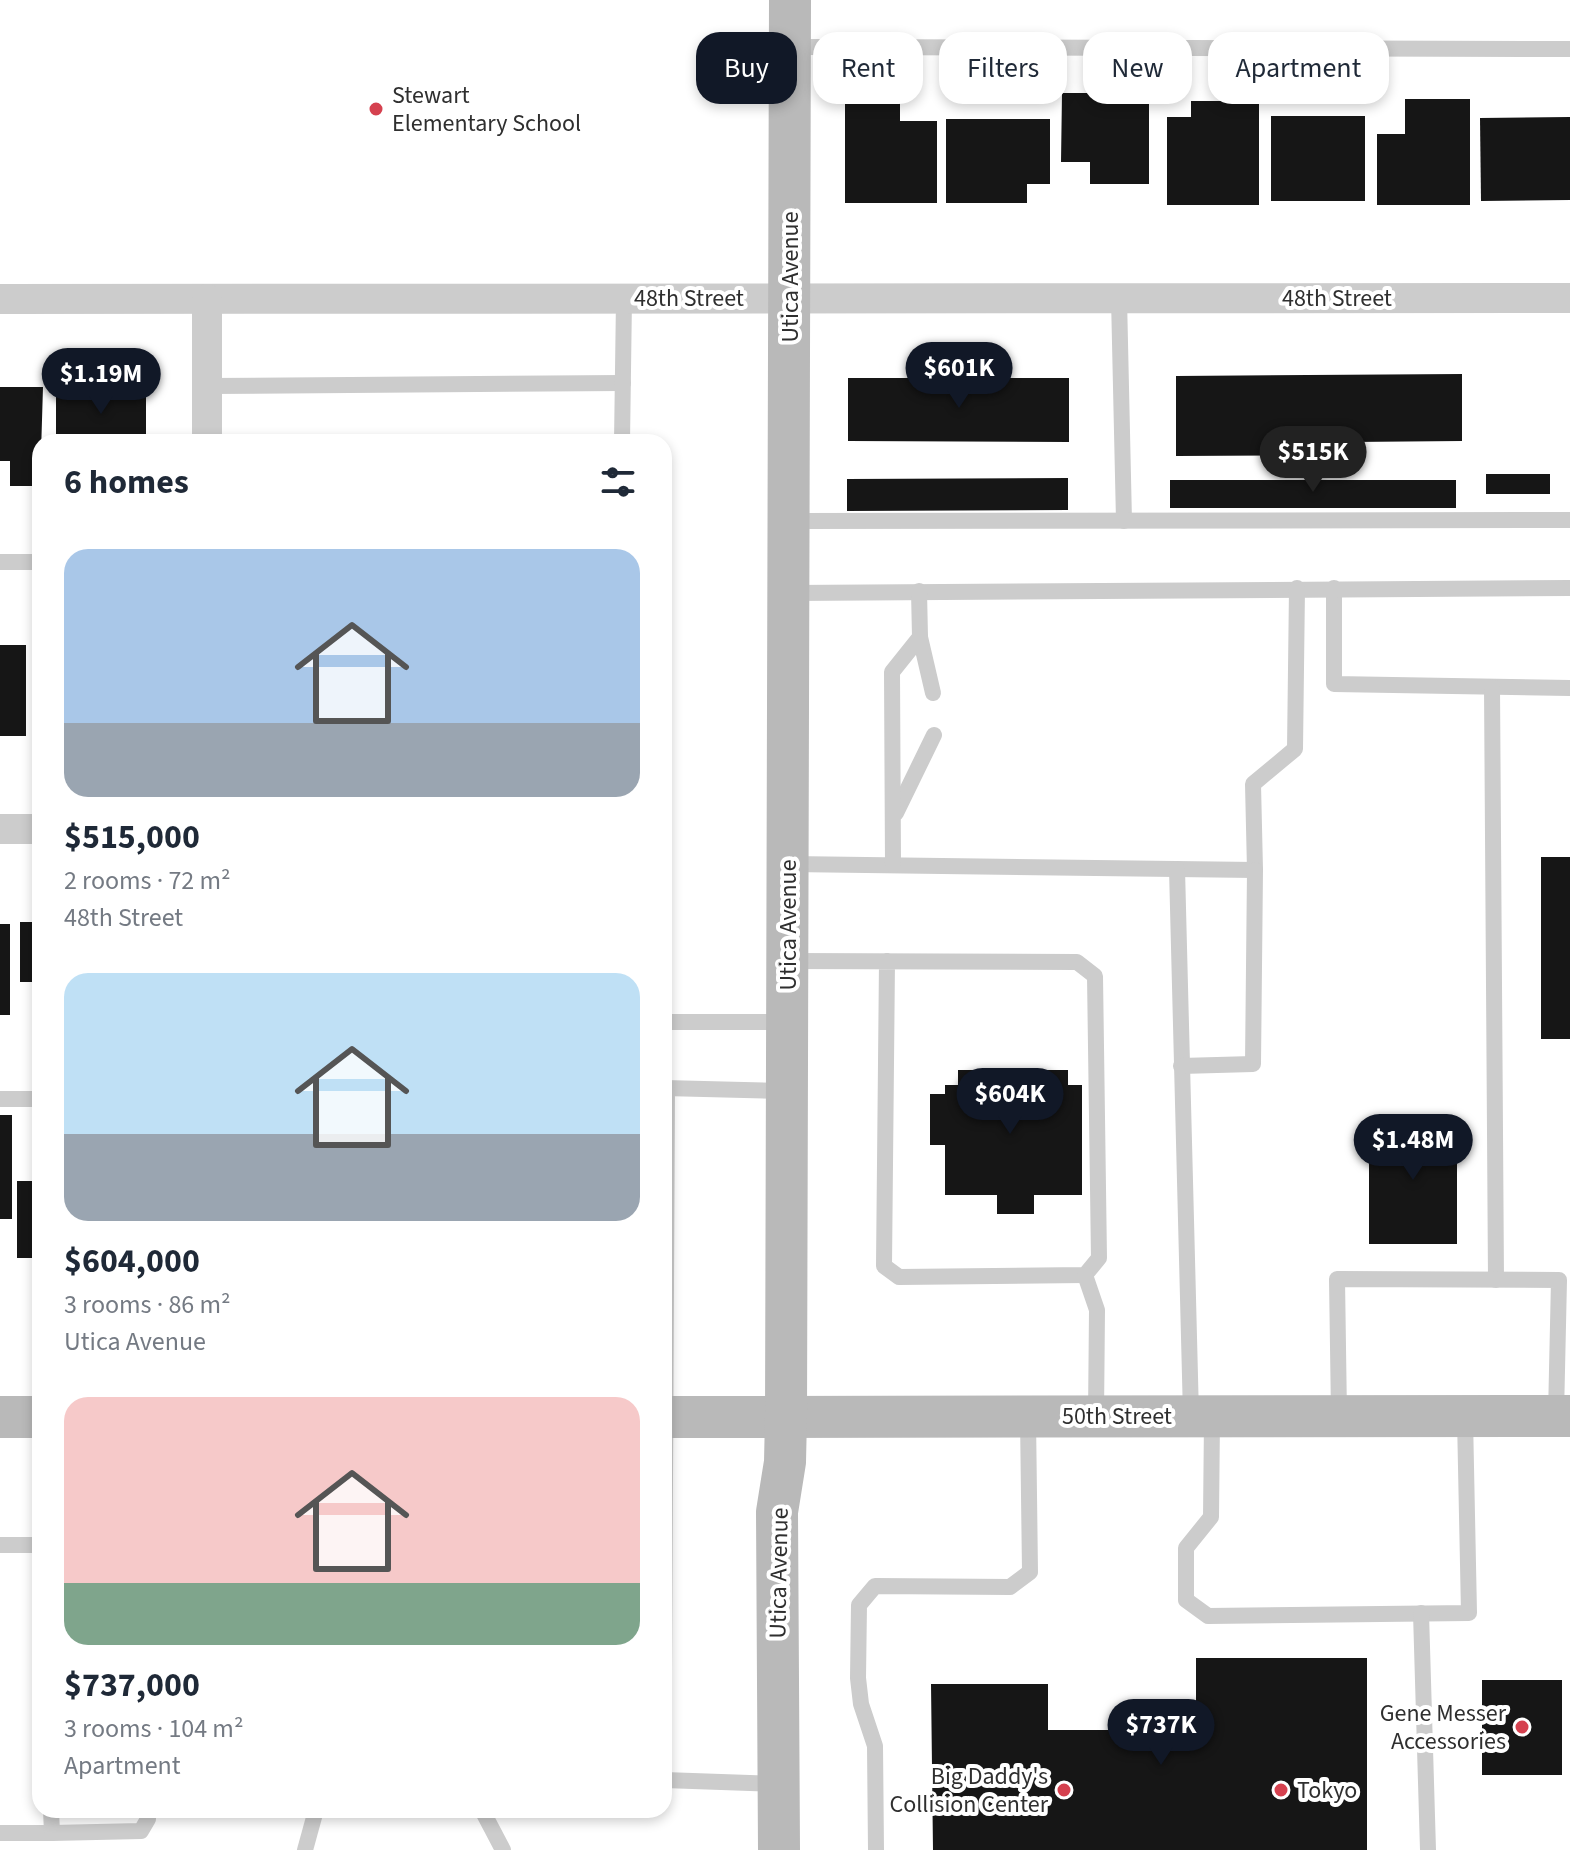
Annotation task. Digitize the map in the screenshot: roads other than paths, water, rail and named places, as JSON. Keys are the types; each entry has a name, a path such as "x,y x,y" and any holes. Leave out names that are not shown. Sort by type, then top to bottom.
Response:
{"street":[{"name":"Utica Avenue","path":"790,0 790,32"},
{"name":"Utica Avenue","path":"779,1850 777,1512 785,1462 786,1417 790,104"},
{"name":"48th Street","path":"0,299 1570,298"},
{"path":"207,299 207,434"},
{"path":"0,829 32,829"},
{"name":"50th Street","path":"672,1417 1563,1416"},
{"path":"0,1417 32,1417"}],"lane":[{"path":"797,47 1570,49"},
{"path":"1119,298 1124,521"},
{"path":"622,434 624,299"},
{"path":"207,386 623,383"},
{"path":"789,521 1570,520"},
{"path":"0,562 32,562"},
{"path":"1181,1066 1253,1064 1253,784 1295,749 1297,588"},
{"path":"1334,588 1334,684 1570,688"},
{"path":"789,593 1570,588"},
{"path":"919,591 920,637 933,693"},
{"path":"893,865 892,672 920,637"},
{"path":"1492,687 1496,1280"},
{"path":"893,818 934,735"},
{"path":"788,864 1255,870"},
{"path":"1177,869 1181,1066 1201,1416 1211,1517 1186,1548 1186,1600 1208,1616 1469,1613 1465,1416"},
{"path":"788,961 887,961 1077,962 1095,976 1099,1258 1085,1275 899,1277 884,1266 887,961"},
{"path":"672,1022 788,1022"},
{"path":"672,1088 787,1091"},
{"path":"0,1099 32,1099"},
{"path":"1085,1275 1097,1310 1096,1416"},
{"path":"1339,1416 1337,1279 1564,1280 1563,1416"},
{"path":"876,1850 875,1746 861,1704 858,1678 859,1605 875,1586 1010,1587 1030,1572 1028,1416"},
{"path":"0,1545 32,1545"},
{"path":"1421,1613 1428,1850"},
{"path":"672,1780 778,1784"},
{"path":"51,1818 52,1833"},
{"path":"0,1833 141,1831 148,1818"},
{"path":"305,1850 314,1818"},
{"path":"486,1818 503,1850"}],"place":[{"name":"Stewart Elementary School","path":"376,109"},
{"name":"Gene Messer Accessories","path":"1522,1727"},
{"name":"Big Daddy's Collision Center","path":"1064,1790"},
{"name":"Tokyo","path":"1281,1790"}]}
